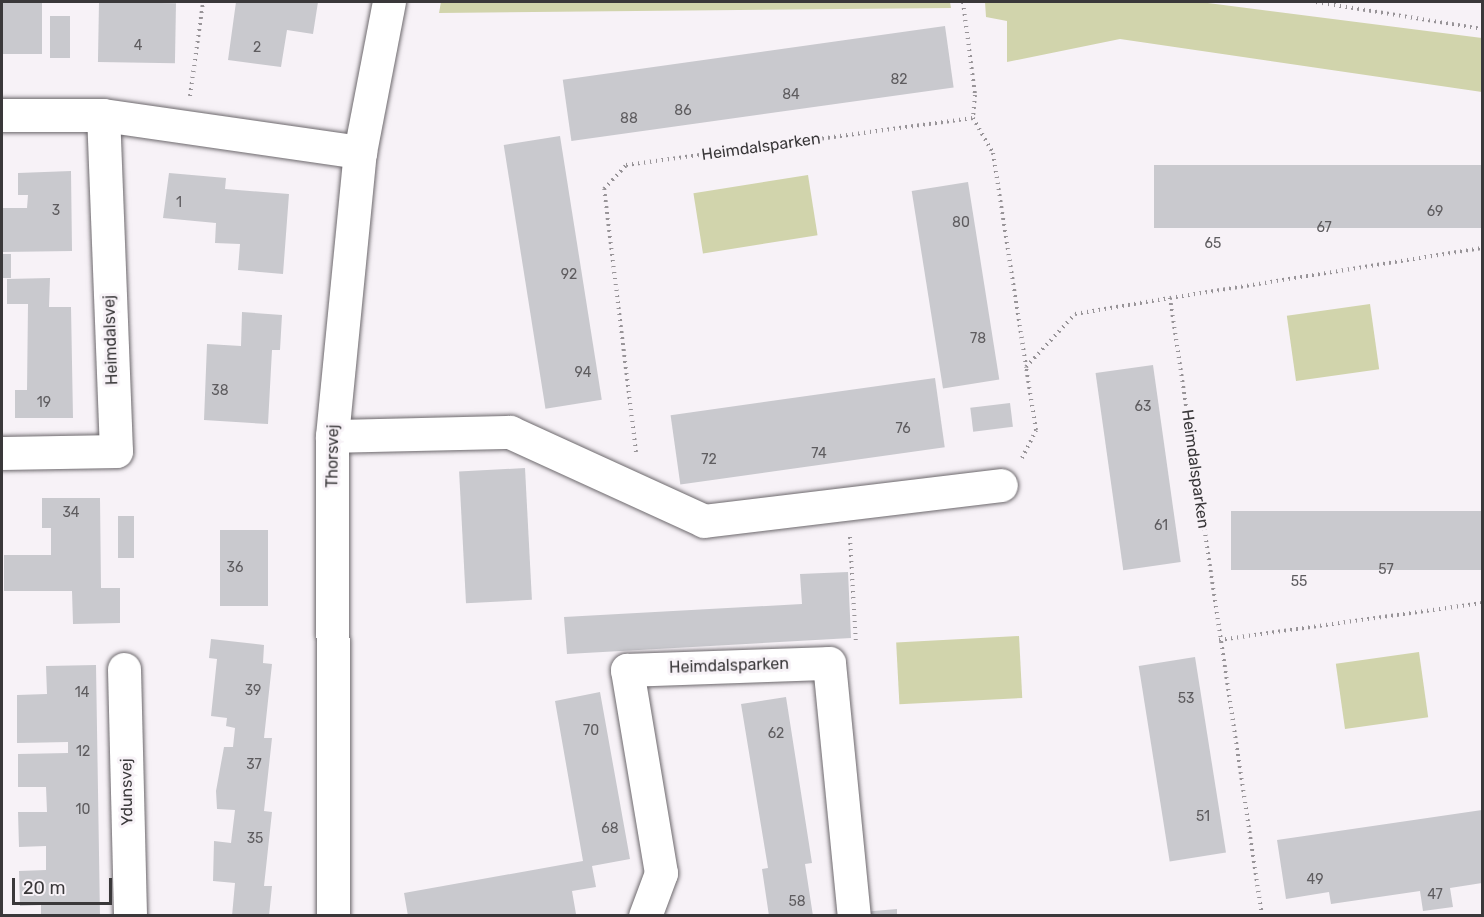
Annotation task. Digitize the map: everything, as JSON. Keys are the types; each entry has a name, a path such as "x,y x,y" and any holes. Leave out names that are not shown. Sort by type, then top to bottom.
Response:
{"street":[{"name":"Thorsvej","path":"333,915 332,436 360,152 389,2"},
{"path":"2,115 103,115 360,152"},
{"name":"Heimdalsvej","path":"2,453 116,451 103,115"},
{"path":"332,436 510,432 704,521 1001,485"},
{"path":"829,663 854,915"},
{"name":"Heimdalsparken","path":"645,915 654,904 662,873 627,670 829,663"},
{"name":"Ydunsvej","path":"124,669 130,915"}],"path":[{"path":"186,127 203,2"},
{"path":"963,2 975,95 973,118 993,153 1036,430 1001,485"},
{"path":"1316,2 1482,29"},
{"name":"Heimdalsparken","path":"632,488 636,446 604,189 626,165 973,118"},
{"path":"1026,367 1075,314 1482,248"},
{"name":"Heimdalsparken","path":"1170,297 1262,915"},
{"path":"829,663 856,645 849,502"},
{"path":"1220,640 1482,603"}],"green space":[{"path":"441,2 950,2 951,8 439,13"},
{"path":"985,2 1200,2 1482,38 1482,92 1120,39 1007,62 1007,21 986,17"},
{"path":"808,175 818,235 703,253 693,193"},
{"path":"1370,304 1379,369 1296,381 1287,316"},
{"path":"1019,636 1022,698 899,704 896,642"},
{"path":"1419,652 1428,717 1345,729 1336,664"}],"building":[{"path":"2,2 42,2 42,54 2,54"},
{"path":"99,2 176,3 175,63 98,62"},
{"path":"236,2 318,2 313,34 287,30 281,67 228,60"},
{"path":"50,16 70,16 70,58 50,58"},
{"path":"945,26 954,87 571,141 563,80"},
{"path":"560,136 602,400 545,409 504,145"},
{"path":"1154,165 1482,165 1482,228 1154,228"},
{"path":"71,171 72,251 2,252 2,208 27,208 28,195 18,195 18,173"},
{"path":"169,173 226,178 225,189 289,194 283,274 238,270 240,244 215,243 216,223 163,218"},
{"path":"968,182 999,380 943,388 912,191"},
{"path":"2,254 11,254 11,278 2,278"},
{"path":"50,278 49,307 71,307 73,418 15,418 15,390 27,390 28,304 7,304 7,279"},
{"path":"242,312 282,315 280,350 272,350 268,424 204,420 207,344 241,346"},
{"path":"1153,365 1181,562 1123,570 1096,373"},
{"path":"935,378 945,447 680,484 671,415"},
{"path":"1010,403 1013,427 973,432 970,408"},
{"path":"525,468 532,600 466,603 459,471"},
{"path":"42,498 100,498 101,588 120,588 120,623 73,624 72,591 4,591 4,555 51,555 51,528 42,528"},
{"path":"1231,511 1482,511 1482,570 1231,570"},
{"path":"118,516 134,516 134,558 118,558"},
{"path":"220,530 268,530 268,606 220,606"},
{"path":"848,572 851,638 567,654 564,617 802,604 800,574"},
{"path":"211,639 264,645 263,663 272,664 264,738 272,738 264,811 272,812 264,886 272,886 269,916 232,916 235,883 213,881 214,841 231,843 235,810 217,809 216,791 224,747 233,747 235,728 226,726 227,718 211,716 217,659 209,658"},
{"path":"1195,657 1226,853 1170,861 1139,666"},
{"path":"96,665 100,916 41,916 41,905 20,906 19,871 46,870 46,846 19,847 18,812 47,812 46,787 18,787 18,754 68,753 68,742 17,743 17,695 47,694 46,666"},
{"path":"600,692 630,859 592,866 596,887 572,891 576,914 408,916 404,893 583,861 555,701"},
{"path":"786,697 812,863 805,864 813,916 769,916 762,869 768,868 741,704"},
{"path":"1482,810 1482,883 1450,888 1453,907 1423,911 1420,891 1331,904 1329,892 1286,899 1277,840"},
{"path":"897,909 897,916 862,916 862,912"}]}
